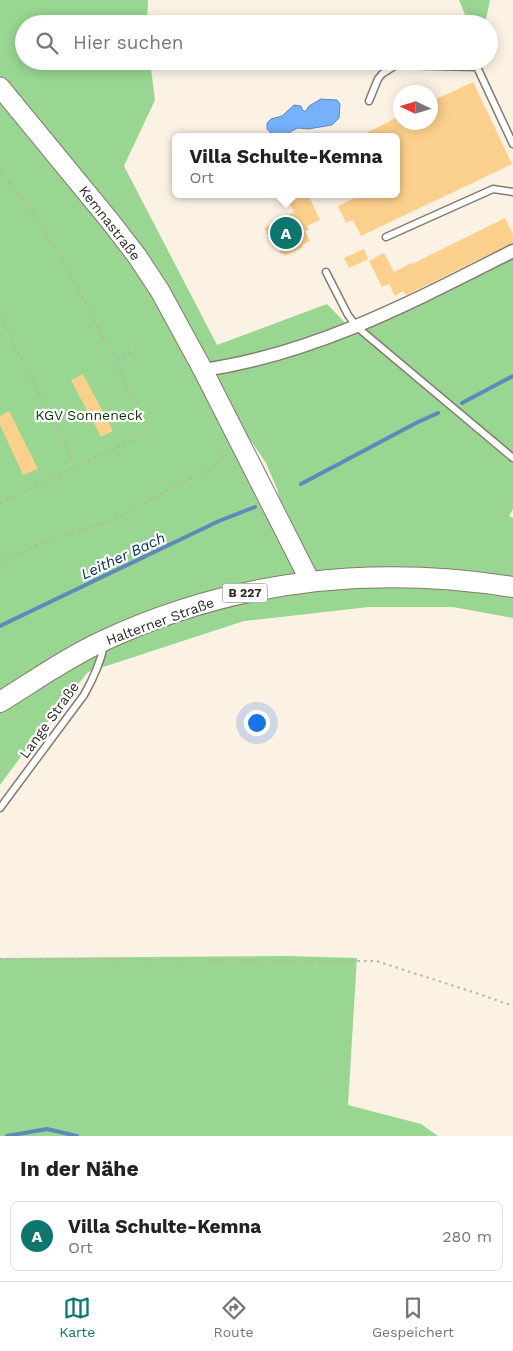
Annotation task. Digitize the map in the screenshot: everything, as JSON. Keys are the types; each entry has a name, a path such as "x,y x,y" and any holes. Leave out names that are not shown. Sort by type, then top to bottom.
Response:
{"main road":[{"name":"Halterner Straße","path":"0,702 74,656 105,640 177,611 231,596 310,581 365,577 445,578 513,587"}],"street":[{"name":"Kemnastraße","path":"0,87 136,256 160,291 203,370 310,581"},
{"path":"203,370 273,356 357,327 513,251"}],"lane":[{"path":"369,101 378,79 388,70"},
{"path":"478,70 513,144"},
{"path":"386,237 493,189 513,192"},
{"path":"326,272 348,315 357,327 513,458"},
{"name":"Lange Straße","path":"0,808 84,695 98,667 105,640"}],"path":[{"path":"468,15 471,0"},
{"path":"0,172 25,201 61,257 115,360 149,432 1,503 0,499"},
{"path":"0,317 76,467"},
{"path":"115,360 136,350"},
{"path":"0,563 45,541 107,522 127,513 215,466 222,459 224,443"},
{"path":"0,959 376,961 513,1006"}],"green space":[{"name":"KGV Sonneneck","path":"0,0 148,0 147,15 15,15 15,70 151,70 155,100 124,166 217,345 327,304 356,334 513,254 513,509 509,516 513,518 513,618 453,607 369,607 244,621 88,672 37,735 0,785 0,706 74,657 177,612 286,585 376,578 376,576 310,580 290,540 277,489 266,463 210,381 185,336 187,344 309,580 230,594 177,610 111,635 74,654 0,700"},
{"path":"459,0 490,0 487,15 465,15"},
{"path":"288,956 357,958 348,1105 421,1124 438,1136 0,1136 0,958"}],"water":[{"path":"321,99 337,100 340,104 339,118 332,125 308,129 298,128 289,133 271,133 267,129 267,123 271,119 282,116 294,105 301,106 303,111 306,111 309,106"}],"building":[{"path":"473,82 512,164 361,236 353,220 346,223 338,206 355,198 400,198 400,133 366,133 393,120 393,130 438,130 438,98"},
{"path":"287,198 310,198 320,220 307,226 309,229 305,231 310,241 302,245 303,247 286,255 280,253 281,251 274,237 268,235 264,228 294,212"},
{"path":"505,218 513,234 513,243 406,295 403,291 395,296 389,284 382,287 369,261 384,253 394,272"},
{"path":"364,249 368,259 349,268 344,258"},
{"path":"83,374 113,431 101,437 71,380"},
{"path":"9,411 38,469 23,475 0,425 0,416"}],"waterway":[{"name":"Leither Bach","path":"462,403 513,376"},
{"name":"Leither Bach","path":"301,484 438,413"},
{"name":"Leither Bach","path":"0,626 219,521 255,507"},
{"path":"7,1136 47,1129 77,1136"}],"place":[{"name":"Villa Schulte-Kemna","path":"286,233"}]}
